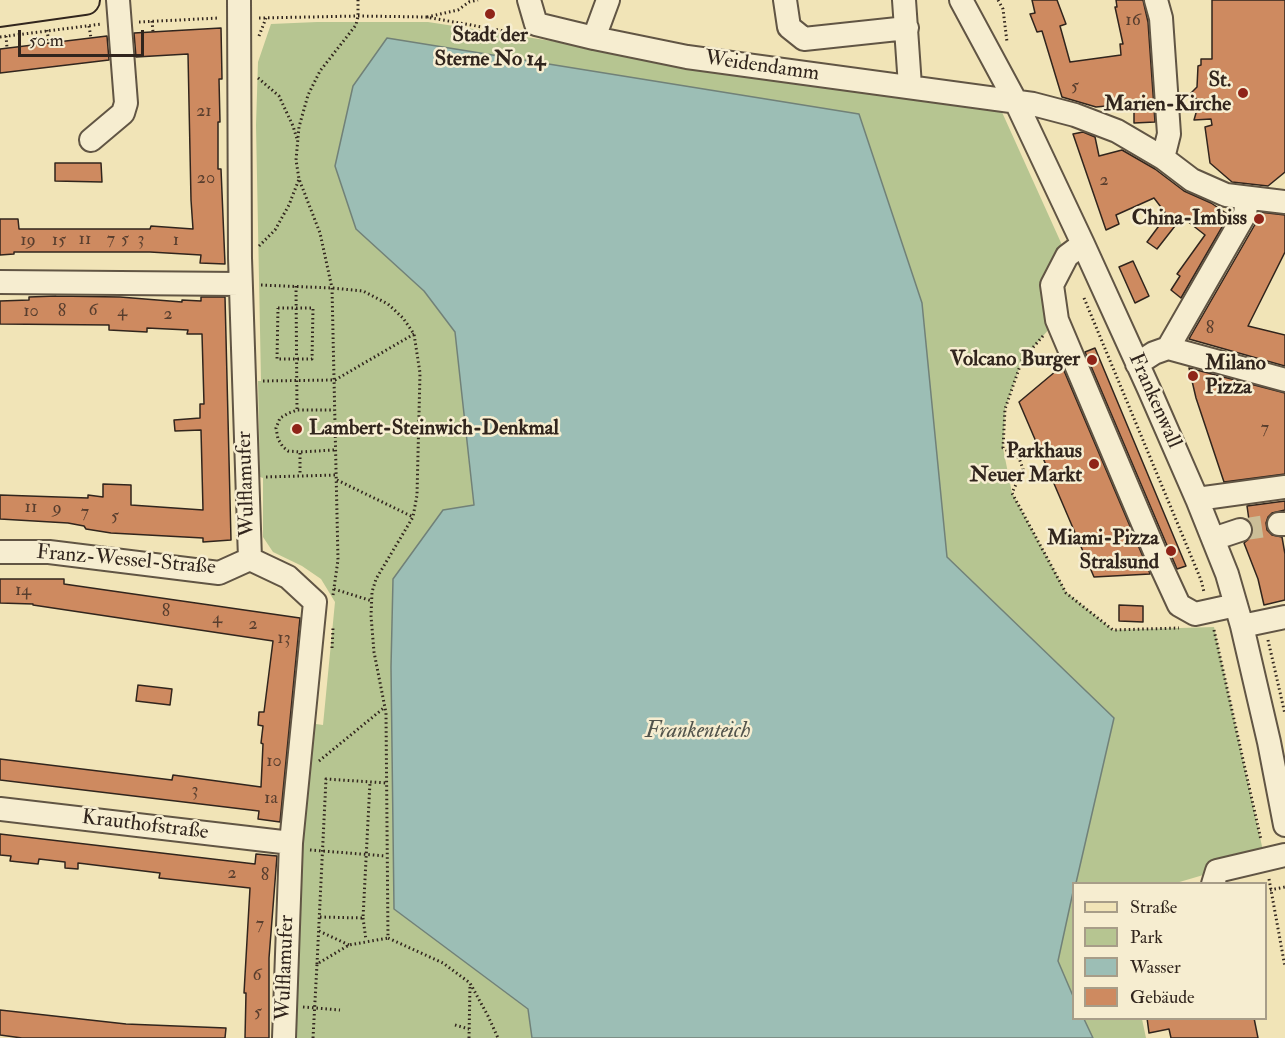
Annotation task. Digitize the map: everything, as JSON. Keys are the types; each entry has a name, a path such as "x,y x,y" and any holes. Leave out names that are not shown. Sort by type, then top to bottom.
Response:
{"main road":[{"path":"2,15 87,13"}],"street":[{"path":"91,140 123,113 126,103 118,0"},
{"name":"Weidendamm","path":"529,0 536,24 594,38 687,57 910,86 1016,102 1075,115 1117,131 1163,158 1192,180 1226,195 1285,202"},
{"path":"594,38 608,0"},
{"path":"785,0 789,27 804,39 907,28"},
{"path":"904,0 910,86"},
{"name":"Frankenwall","path":"961,0 1016,102 1083,244 1213,539 1237,572 1239,615 1280,772 1285,825"},
{"path":"1156,0 1161,18 1169,134 1163,158"},
{"name":"Wulflamufer","path":"240,9 240,284 250,559 288,578 315,602 291,846 284,1038"},
{"path":"1168,348 1245,214 1247,198"},
{"path":"1083,244 1067,256 1052,285 1057,320 1179,605 1195,614 1285,617"},
{"path":"0,282 240,284"},
{"path":"1137,364 1154,353 1168,348 1285,380"},
{"path":"1197,499 1285,487"},
{"path":"1213,539 1240,530"},
{"name":"Franz-Wessel-Straße","path":"0,552 48,552 219,573 250,559"},
{"name":"Krauthofstraße","path":"0,809 291,846"},
{"path":"1214,882 1217,871 1285,855"}],"path":[{"path":"331,603 338,560 332,288 320,233 299,179 296,160 299,128 308,95 320,71 356,25 358,0"},
{"path":"240,9 358,16 426,17 458,10 469,2 478,0"},
{"path":"87,13 91,38"},
{"path":"2,15 7,48"},
{"path":"152,21 153,32"},
{"path":"47,30 49,43"},
{"path":"255,78 261,79 279,96 298,140"},
{"path":"240,258 260,245 275,230 299,179"},
{"path":"240,284 363,291 388,304 403,318 414,334 420,372 417,495 413,517 376,579 371,616 374,652 385,707 388,938"},
{"path":"296,286 297,410"},
{"path":"278,308 296,308 313,308 312,359 277,359 278,308"},
{"path":"1057,320 1022,360 1005,409 1003,448 1019,458 1023,469 1012,493 1066,592 1074,599 1113,630 1180,628"},
{"path":"243,382 335,380 414,334"},
{"path":"334,410 297,410 280,418 276,428 278,439 288,451 334,450"},
{"path":"300,452 300,475"},
{"path":"247,478 336,475"},
{"path":"336,480 413,517"},
{"path":"334,588 372,602"},
{"path":"316,763 385,707"},
{"path":"313,1038 326,779 387,783"},
{"path":"366,941 363,918 370,782"},
{"path":"291,846 386,856"},
{"path":"1270,890 1285,887"},
{"path":"320,917 363,918"},
{"path":"319,931 349,945"},
{"path":"317,964 349,945 388,938 443,963 470,983 498,1038"},
{"path":"470,983 470,1038"},
{"path":"301,1006 340,1010"},
{"path":"455,1025 470,1029"}],"green space":[{"path":"428,22 1001,110 1067,256 1057,320 1022,360 1005,409 1003,448 1012,493 1066,592 1113,630 1214,627 1265,860 1179,882 1076,882 1114,718 947,557 922,303 357,229 424,291 455,332 474,506 393,579 391,667 394,909 528,1009 532,1038 288,1038 309,723 323,725 335,602 321,579 302,566 273,552 263,537 263,478 260,477 258,381 261,381 256,125 258,62 271,24"},
{"path":"1072,897 1072,994 1058,961"},
{"path":"1084,1020 1142,1020 1146,1038 1093,1038"}],"water":[{"name":"Frankenteich","path":"387,38 859,114 922,303 947,557 1114,718 1076,882 1072,882 1072,897 1058,961 1072,994 1072,1020 1084,1020 1093,1038 532,1038 528,1009 394,909 391,667 393,579 443,510 474,505 455,332 424,291 356,229 335,166 353,86"}],"building":[{"path":"1032,0 1057,0 1066,24 1060,26 1070,62 1121,55 1120,44 1123,44 1115,7 1117,7 1116,0 1143,0 1148,22 1155,122 1134,123 1134,111 1128,111 1127,104 1096,107 1062,97 1042,31 1037,32 1030,14 1035,13"},
{"name":"St. Marien-Kirche","path":"1212,0 1285,0 1285,172 1268,186 1232,182 1210,163 1205,127 1212,125 1211,119 1194,120 1196,113 1189,106 1197,99 1189,95 1197,87 1198,66 1201,65 1201,59 1212,59"},
{"path":"221,28 222,79 219,79 218,169 221,169 225,264 200,263 201,255 150,252 14,252 14,254 0,255 0,219 18,219 19,229 150,229 151,226 193,229 188,54 136,57 134,33"},
{"path":"107,36 109,60 0,73 0,49"},
{"path":"1083,132 1095,137 1099,156 1122,150 1155,169 1184,191 1211,203 1229,215 1181,298 1171,290 1180,276 1177,274 1205,235 1182,217 1157,249 1147,242 1167,215 1154,198 1116,215 1119,224 1106,230 1073,134"},
{"path":"55,163 101,163 102,182 55,181"},
{"path":"1259,212 1285,215 1285,252 1248,326 1285,335 1285,366 1189,339 1257,221"},
{"path":"1133,261 1149,296 1135,303 1119,267"},
{"path":"56,296 120,297 182,302 182,300 201,301 201,297 225,297 231,540 203,542 203,538 111,533 68,523 0,519 0,495 103,497 103,484 131,485 131,505 203,510 201,430 175,431 174,420 200,418 200,404 204,404 202,334 187,334 188,330 147,328 147,332 109,330 109,325 0,324 0,301"},
{"path":"1095,348 1186,566 1177,569 1085,352"},
{"name":"Parkhaus Neuer Markt","path":"1062,366 1150,574 1094,577 1019,402"},
{"path":"1189,368 1285,393 1285,474 1224,482 1196,398"},
{"path":"1285,501 1285,510 1272,513 1266,523 1267,530 1272,535 1282,537 1285,554 1285,600 1264,605 1258,579 1244,543 1253,532 1247,506"},
{"path":"0,579 64,579 64,584 300,618 280,822 258,819 259,811 0,780 0,759 172,780 173,775 261,787 263,726 258,725 259,712 264,712 273,641 33,604 0,603"},
{"path":"1119,605 1143,606 1143,622 1119,621"},
{"path":"138,685 172,689 170,705 136,701"},
{"path":"0,834 255,864 256,854 277,856 269,958 269,1038 245,1038 246,993 244,993 250,888 159,878 160,873 78,863 78,869 65,868 65,862 39,859 38,864 10,861 11,856 0,855"},
{"path":"0,1010 126,1024 226,1028 225,1038 22,1038 0,1035"},
{"path":"1147,1020 1254,1020 1258,1038 1171,1038 1169,1029 1149,1033"}],"tunnel":[{"path":"1240,530 1279,524"}],"place":[{"name":"Stadt der Sterne No 14","path":"490,14"},
{"name":"St. Marien-Kirche","path":"1243,93"},
{"name":"China-Imbiss","path":"1259,219"},
{"name":"Volcano Burger","path":"1092,360"},
{"name":"Milano Pizza","path":"1193,376"},
{"name":"Lambert-Steinwich-Denkmal","path":"297,429"},
{"name":"Parkhaus Neuer Markt","path":"1094,464"},
{"name":"Miami-Pizza Stralsund","path":"1171,551"}]}
